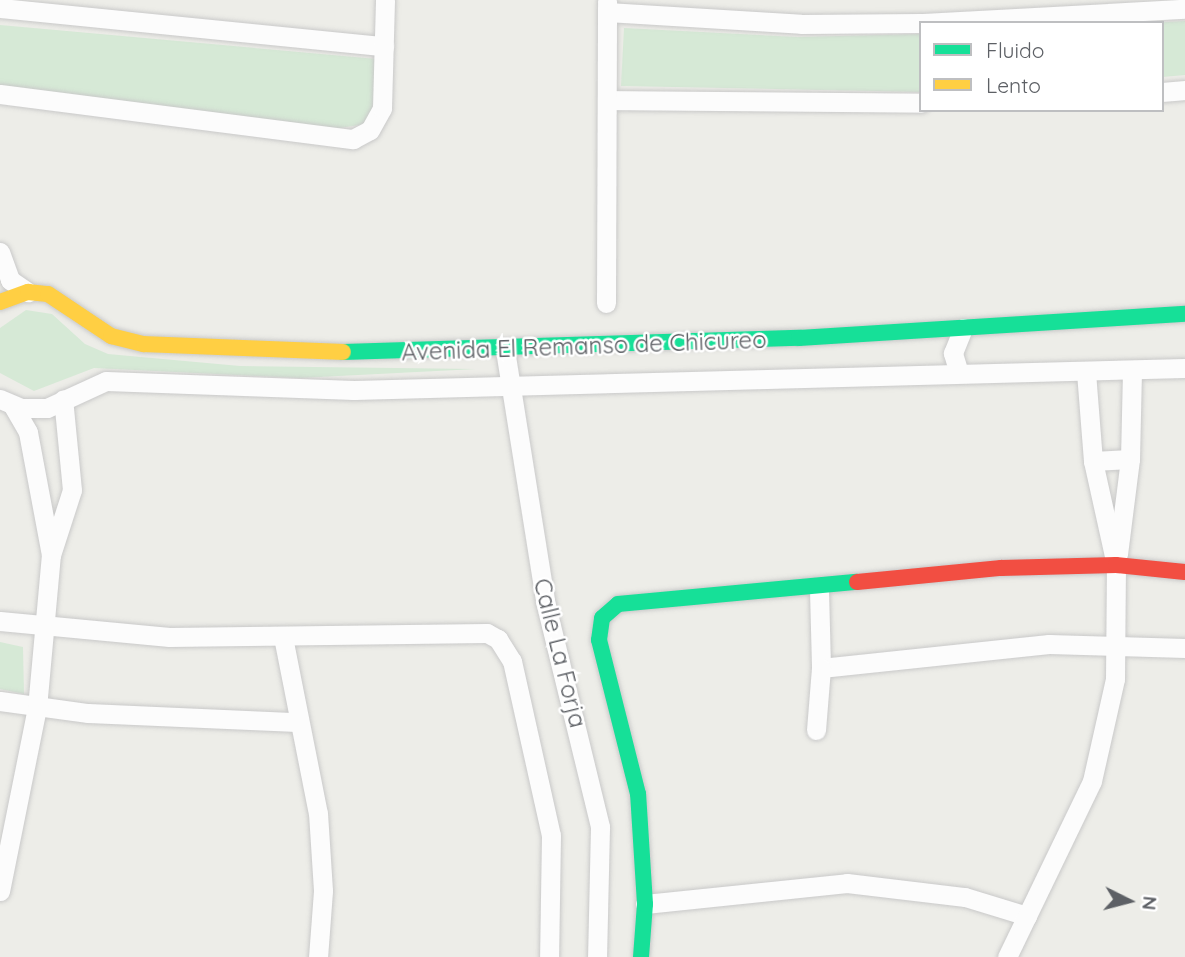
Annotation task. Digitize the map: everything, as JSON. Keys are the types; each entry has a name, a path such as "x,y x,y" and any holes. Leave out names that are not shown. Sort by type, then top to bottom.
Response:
{"street":[{"path":"0,94 353,139 380,116 385,0"},
{"path":"606,303 607,6 759,23 919,23"},
{"path":"0,8 384,46"},
{"path":"960,21 1185,9"},
{"path":"1164,92 1185,90"},
{"path":"608,100 919,103"},
{"path":"0,252 10,280 28,292"},
{"path":"0,302 28,292"},
{"name":"Avenida El Remanso de Chicureo","path":"28,292 57,297 111,336 144,344 362,353 505,350 963,328 1185,314"},
{"path":"959,373 953,352 963,328"},
{"name":"Calle La Forja","path":"505,350 545,601 598,815 602,899 597,957"},
{"name":"Avenida El Remanso de Chicureo","path":"7,402 38,409 106,381 293,390 1185,368"},
{"path":"1007,957 1092,781 1110,714 1117,644 1116,565 1130,459 1132,371"},
{"path":"1086,372 1093,461 1116,565"},
{"path":"0,891 37,708 51,555 72,490 63,399"},
{"path":"7,402 28,432 51,555"},
{"path":"1093,461 1130,459"},
{"path":"641,957 645,904 638,794 599,640 602,618 618,604 647,597 818,590 1001,568 1116,565 1185,572"},
{"path":"816,730 821,668 818,590"},
{"path":"0,621 46,628 283,637 487,633 498,639 515,673 551,835 549,957"},
{"path":"283,637 322,848 318,957"},
{"path":"821,668 1008,646 1117,644 1185,648"},
{"path":"0,701 37,708 297,722"},
{"path":"645,904 848,883 965,897 1027,916"}],"green space":[{"path":"1185,21 1185,75 1164,77 1164,22"},
{"path":"0,25 377,59 372,113 365,124 334,129 0,88"},
{"path":"624,28 798,37 919,34 919,92 621,86"},
{"path":"26,310 52,314 85,344 108,354 240,366 476,369 299,378 94,368 34,391 0,373 0,328"},
{"path":"0,642 23,647 24,694 0,689"}],"traffic: fast":[{"path":"343,352 799,338 1185,314"},
{"path":"641,957 645,904 638,794 599,640 602,618 618,604 857,582"}],"traffic: slow":[{"path":"0,302 28,292 48,294 111,336 144,344 343,352"}],"traffic: jam":[{"path":"857,582 1001,568 1116,565 1185,572"}]}
